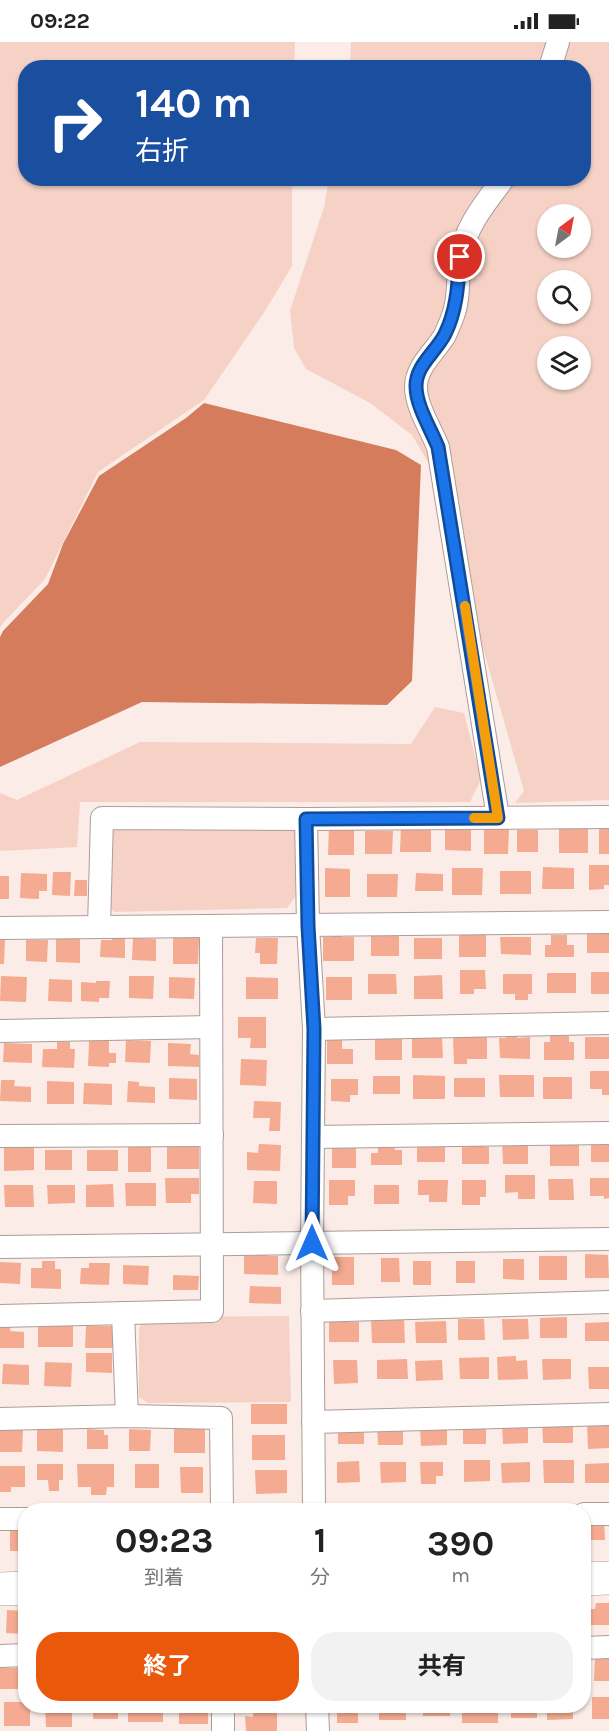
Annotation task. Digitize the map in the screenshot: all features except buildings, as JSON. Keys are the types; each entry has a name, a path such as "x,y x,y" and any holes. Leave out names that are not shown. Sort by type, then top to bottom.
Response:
{"street":[{"path":"552,60 558,42"},
{"path":"498,186 477,214 467,236 460,257 454,314 444,336 419,371 416,387 419,403 438,447 498,818"},
{"path":"99,927 102,818 609,817"},
{"path":"306,819 308,926 314,1029 312,1243 314,1503"},
{"path":"0,928 609,922"},
{"path":"0,1316 212,1311 211,927"},
{"path":"314,1029 609,1023"},
{"path":"0,1031 211,1027"},
{"path":"313,1137 609,1133"},
{"path":"0,1136 212,1135"},
{"path":"0,1247 609,1239"},
{"path":"312,1311 609,1302"},
{"path":"123,1313 127,1416"},
{"path":"313,1422 609,1414"},
{"path":"0,1419 127,1416 221,1418 222,1503"},
{"path":"591,1514 609,1514"},
{"path":"0,1519 18,1519"},
{"path":"591,1579 609,1578"},
{"path":"0,1589 18,1588"},
{"path":"591,1648 609,1647"},
{"path":"0,1656 18,1655"},
{"path":"223,1713 223,1731"},
{"path":"317,1713 318,1731"}],"shaded area":[{"path":"0,42 295,42 294,60 18,60 18,186 292,186 292,266 265,311 204,400 98,472 45,579 0,628"},
{"path":"351,42 609,42 609,800 515,803 524,791 431,467 412,435 370,403 306,369 294,348 290,311 324,207 328,186 591,186 591,60 350,60"},
{"path":"204,403 396,450 421,465 412,681 387,705 142,702 0,767 0,637 3,631 48,584 63,544 99,476 186,418"},
{"path":"435,707 464,713 481,779 470,802 80,802 77,847 0,851 0,793 17,800 140,742 411,744"},
{"path":"117,822 298,826 295,897 287,908 114,912 107,906 107,832"},
{"path":"289,1316 291,1402 148,1403 139,1397 139,1328 146,1317"}],"slow traffic":[{"path":"465,606 498,818 474,818"}],"route":[{"path":"312,1243 314,1029 308,926 306,819 498,818 438,447 419,403 416,387 419,371 444,336 454,314 460,257"}]}
